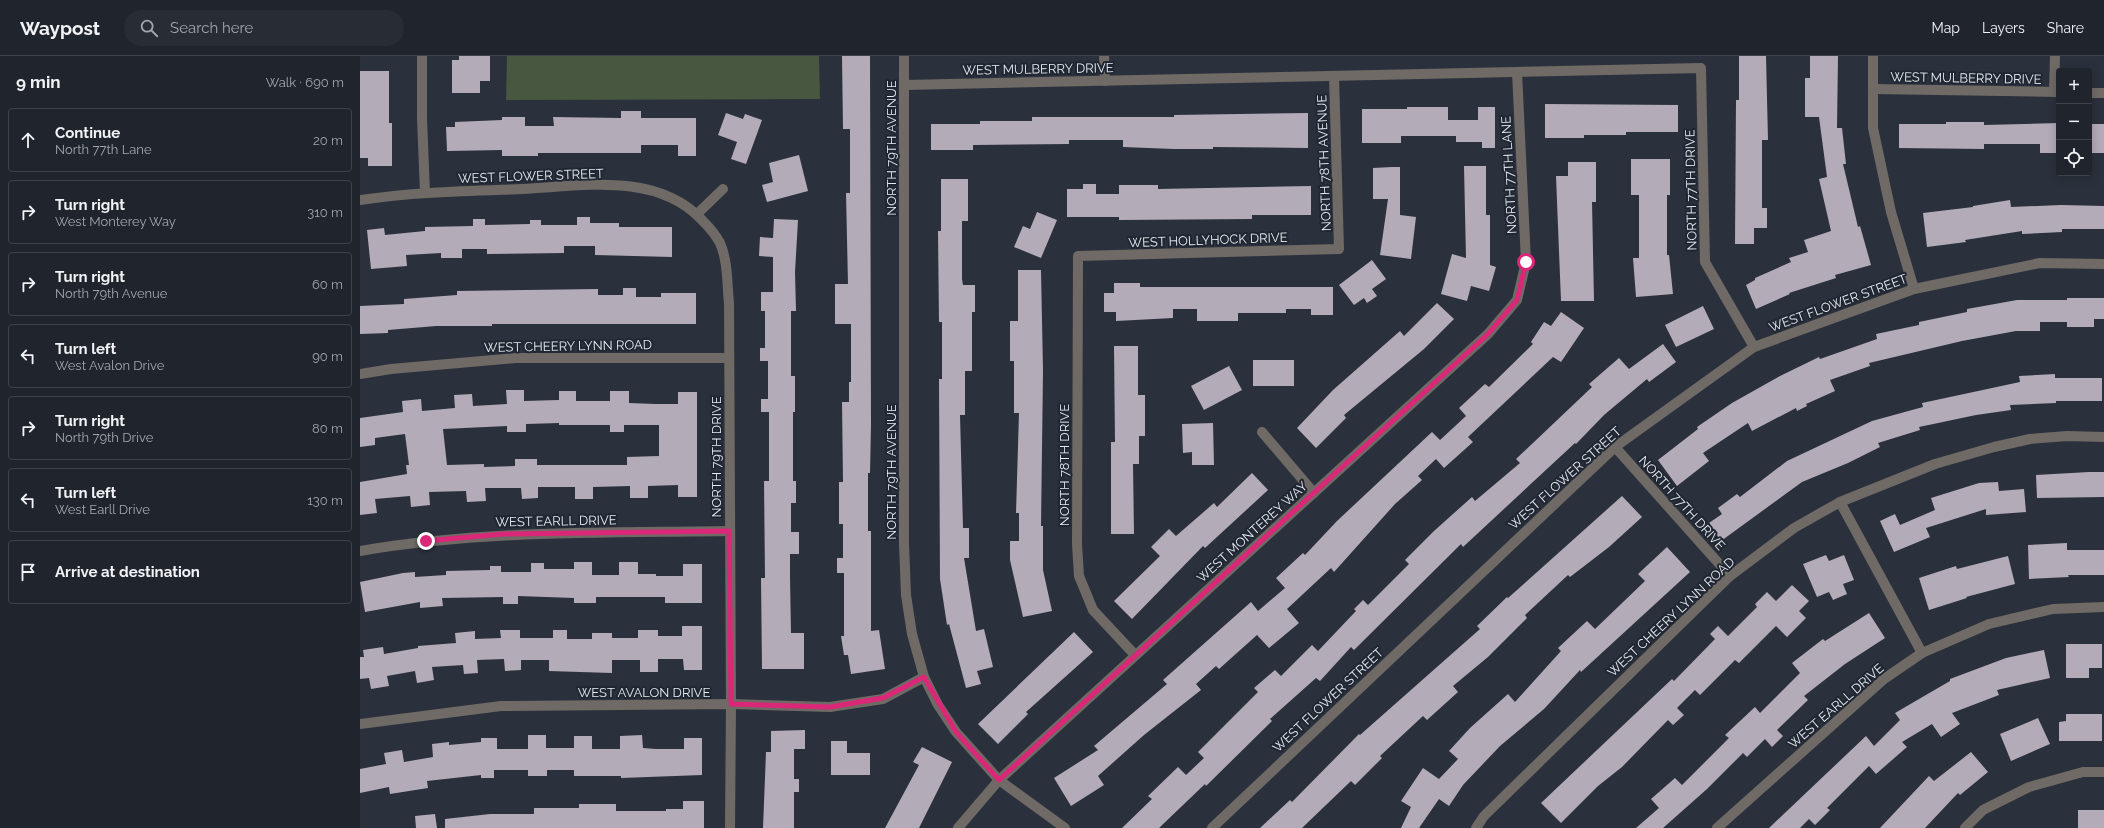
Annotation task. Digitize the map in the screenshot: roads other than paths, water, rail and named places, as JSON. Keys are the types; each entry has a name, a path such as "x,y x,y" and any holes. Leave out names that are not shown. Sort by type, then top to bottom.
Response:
{"street":[{"path":"422,56 422,118 425,193"},
{"name":"NORTH 79TH AVENUE","path":"904,56 904,544 906,595 912,634 924,677 956,732 999,780 1065,828"},
{"path":"1104,56 1105,80"},
{"path":"1873,56 1873,128 1891,212 1914,289"},
{"path":"2055,56 2056,92"},
{"name":"WEST MULBERRY DRIVE","path":"904,85 1701,68"},
{"name":"NORTH 77TH DRIVE","path":"1701,68 1705,262 1754,347"},
{"name":"NORTH 77TH LANE","path":"1517,72 1526,262 1517,300"},
{"name":"NORTH 78TH AVENUE","path":"1334,76 1339,249"},
{"name":"WEST MULBERRY DRIVE","path":"1873,89 2056,92"},
{"path":"2092,93 2104,93"},
{"name":"WEST FLOWER STREET","path":"360,200 425,193 604,185 634,187 661,192 679,201 697,214"},
{"path":"697,214 723,189"},
{"name":"NORTH 79TH DRIVE","path":"697,214 720,243 726,269 729,303 728,358 731,704 730,828"},
{"name":"WEST HOLLYHOCK DRIVE","path":"1078,256 1339,249"},
{"name":"NORTH 78TH DRIVE","path":"1078,256 1077,544 1079,576 1093,610 1135,655"},
{"name":"WEST FLOWER STREET","path":"1212,828 1615,447 1754,347 1914,289 2040,263 2104,264"},
{"name":"WEST MONTEREY WAY","path":"958,828 999,780 1488,334 1517,300"},
{"name":"WEST CHEERY LYNN ROAD","path":"360,374 390,369 516,358 728,358"},
{"path":"1262,432 1314,493"},
{"name":"WEST CHEERY LYNN ROAD","path":"1476,828 1484,816 1730,576 1794,528 1840,502 1935,464 1994,446 2030,439 2067,436 2104,437"},
{"name":"NORTH 77TH DRIVE","path":"1615,447 1730,576"},
{"path":"1840,502 1922,653"},
{"name":"WEST EARLL DRIVE","path":"360,551 426,541 503,534 729,531"},
{"name":"WEST EARLL DRIVE","path":"1717,828 1884,679 1922,653 1989,624 2053,610 2104,607"},
{"name":"WEST AVALON DRIVE","path":"360,724 501,706 731,704 830,707 883,698 924,677"},
{"path":"1965,828 1983,810 2029,787 2083,772 2104,772"}]}
